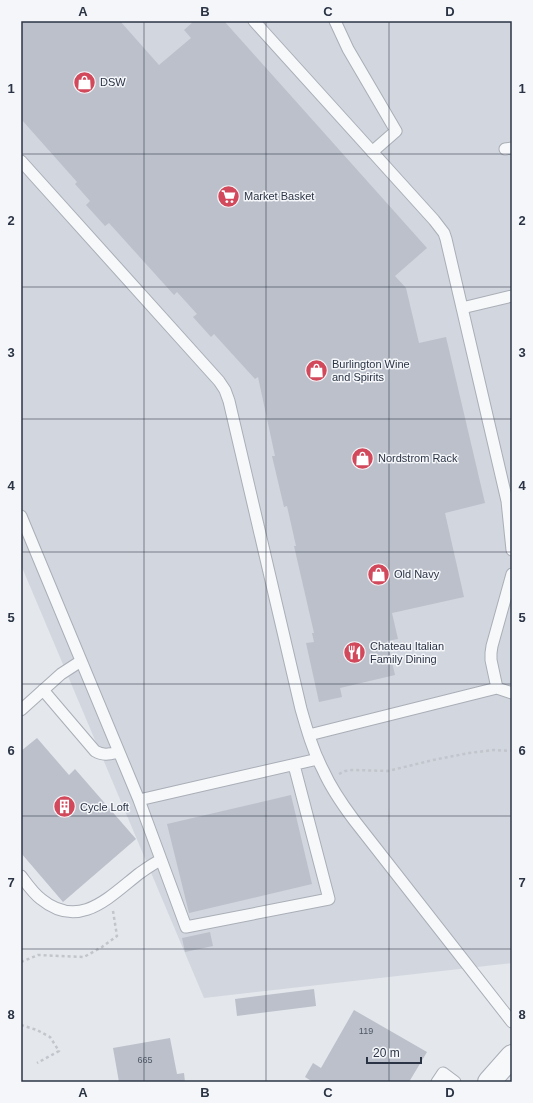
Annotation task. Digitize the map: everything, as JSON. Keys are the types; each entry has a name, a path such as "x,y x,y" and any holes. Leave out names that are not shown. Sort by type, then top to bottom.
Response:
{"street":[{"path":"489,1082 512,1056"}],"lane":[{"path":"254,21 434,220 444,233 509,501 512,550"},
{"path":"335,21 348,50 396,131 372,152"},
{"path":"21,161 214,376 228,395 301,709 318,759 328,781 354,820 512,1022"},
{"path":"462,308 512,296"},
{"path":"21,516 139,800 186,927 329,899 294,765"},
{"path":"498,688 491,653 512,574"},
{"path":"21,710 61,674 81,661"},
{"path":"309,734 498,688 512,693"},
{"path":"43,690 95,751 104,755 119,752"},
{"path":"139,800 318,759"},
{"path":"21,876 42,900 64,911 80,912 96,906 110,897 141,872 161,860"},
{"path":"437,1082 443,1073 455,1082"}],"path":[{"path":"328,781 345,771 388,771 469,753 494,750 512,750"},
{"path":"21,962 38,954 84,957 102,947 117,936 110,897"},
{"path":"21,1025 37,1030 50,1037 59,1051 37,1063"}],"shaded area":[{"path":"21,21 512,22 512,963 204,998 21,565"}],"building":[{"path":"21,21 120,21 159,65 191,38 184,30 194,21 224,21 427,248 395,276 406,288 419,343 446,337 485,503 445,513 464,597 392,613 398,639 387,641 395,675 340,688 342,697 319,702 306,643 314,642 312,633 314,633 294,546 296,546 287,506 284,507 272,456 275,456 258,377 255,379 214,334 211,337 193,317 197,314 177,292 174,295 109,223 105,226 86,205 90,201 75,184 77,182 21,119"},
{"name":"Cycle Loft","path":"37,738 69,775 75,769 136,839 63,902 21,853 21,751"},
{"path":"291,795 312,884 189,913 167,824"},
{"path":"210,932 213,946 185,952 182,938"},
{"path":"314,989 316,1006 237,1016 235,999"},
{"path":"354,1010 427,1052 409,1082 313,1082 305,1077 313,1063 321,1068"},
{"path":"170,1038 177,1074 184,1073 185,1082 119,1082 113,1048"}],"place":[{"name":"DSW","path":"84,82"},
{"name":"Market Basket","path":"229,196"},
{"name":"Burlington Wine and Spirits","path":"316,370"},
{"name":"Nordstrom Rack","path":"363,458"},
{"name":"Old Navy","path":"379,574"},
{"name":"Chateau Italian Family Dining","path":"355,652"},
{"name":"Cycle Loft","path":"64,807"}]}
